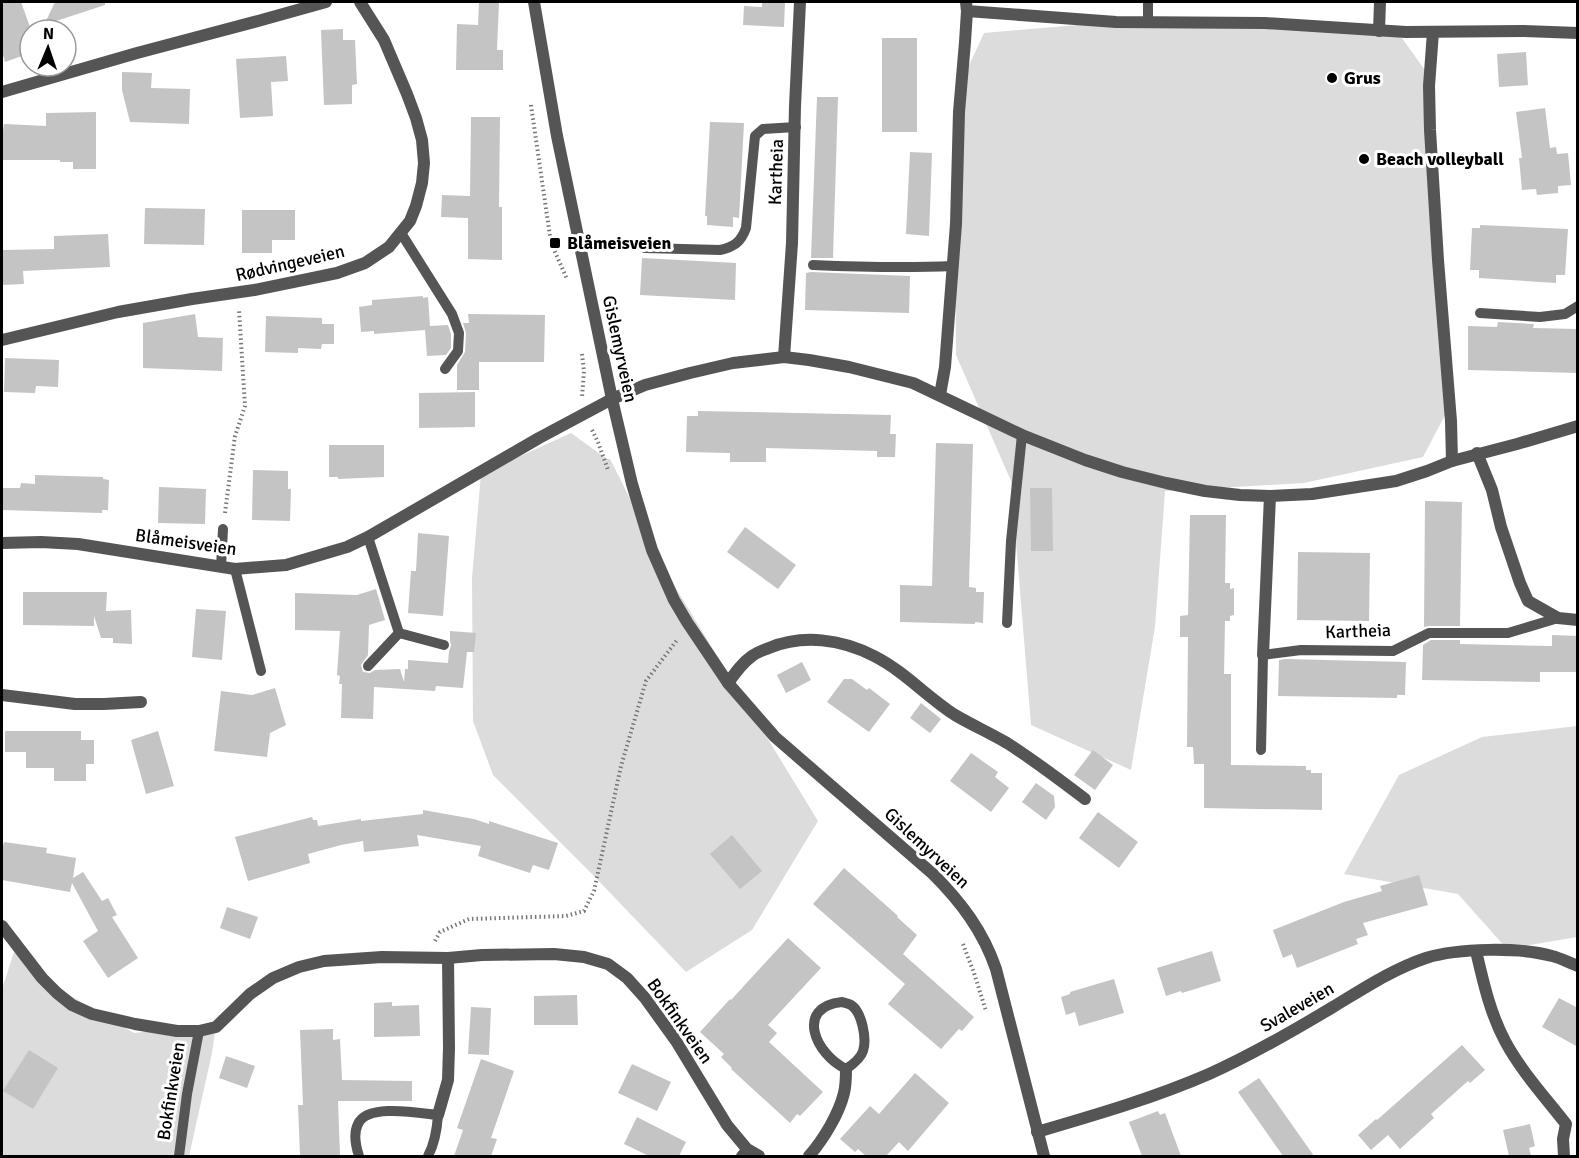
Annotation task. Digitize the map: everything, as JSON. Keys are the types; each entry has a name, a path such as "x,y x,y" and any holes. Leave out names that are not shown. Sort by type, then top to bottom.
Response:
{"street":[{"path":"2,92 326,2"},
{"name":"Rødvingeveien","path":"2,340 118,312 238,293 337,273 365,263 389,247 410,221 422,183 424,163 422,140 408,94 384,40 360,2"},
{"name":"Gislemyrveien","path":"534,2 557,136 612,399 632,484 652,550 674,600 728,683 775,737 933,874 966,911 989,950 996,969 1044,1156"},
{"path":"796,127 800,2"},
{"path":"1379,31 1380,2"},
{"path":"940,395 945,367 956,224 959,112 967,6 1116,22 1265,23 1379,31 1578,33"},
{"path":"1433,32 1429,86 1430,130 1452,461"},
{"name":"Kartheia","path":"784,357 792,243 796,127"},
{"path":"612,399 645,385 733,363 784,357 809,360 860,369 913,383 1022,435 1122,472 1205,491 1270,496 1312,494 1396,481 1477,453 1578,426"},
{"name":"Blåmeisveien","path":"2,543 78,544 235,569 286,565 347,547 368,537 583,413 612,399"},
{"name":"Kartheia","path":"1477,453 1492,490 1501,527 1528,601 1558,618 1578,620"},
{"path":"1263,655 1270,496"},
{"path":"728,683 739,668 754,655 773,646 797,639 823,640 851,646 875,656 954,714 1008,744 1084,799"},
{"path":"2,695 75,704 141,702"},
{"name":"Bokfinkveien","path":"2,926 42,978 72,1005 92,1014 177,1031 199,1031 216,1027 250,994 273,978 299,967 324,961 554,954 584,957 608,964 627,978 645,998 676,1041 744,1153 759,1156"},
{"name":"Svaleveien","path":"1038,1132 1111,1111 1210,1073 1286,1035 1379,980 1426,958 1450,953 1500,950 1553,956 1578,966"},
{"path":"1476,951 1485,990 1504,1040 1520,1064 1572,1123 1563,1140 1564,1156"},
{"path":"438,1115 448,1080 448,958"},
{"path":"809,1156 818,1146 840,1107 845,1090 846,1069"}],"lane":[{"path":"1148,2 1148,21"},
{"name":"Kartheia","path":"645,248 720,250 737,244 746,228 755,136 763,129 796,127"},
{"path":"400,233 452,314 459,333 458,351 445,369"},
{"path":"813,265 864,268 953,266"},
{"path":"1480,313 1540,317 1565,314 1578,306"},
{"path":"1007,623 1011,541 1022,435"},
{"path":"221,567 223,529"},
{"path":"368,537 399,633"},
{"path":"235,569 261,671"},
{"name":"Kartheia","path":"1263,655 1300,650 1393,651 1429,633 1508,633 1558,618"},
{"path":"399,633 444,645"},
{"path":"368,666 399,633"},
{"path":"1261,750 1263,655"},
{"path":"842,1002 853,1006 861,1018 864,1035 863,1052 853,1065 846,1069 828,1057 819,1045 815,1033 814,1020 820,1008 830,1003 842,1002"},
{"name":"Bokfinkveien","path":"179,1156 187,1094 199,1031"},
{"path":"359,1156 355,1142 358,1124 366,1114 382,1111 438,1115 437,1131 428,1156"}],"path":[{"path":"531,105 551,243 567,277 569,289"},
{"path":"223,529 235,436 245,406 238,293"},
{"path":"581,347 584,371 583,413 598,442 609,471"},
{"path":"672,630 683,649"},
{"path":"427,958 440,932 469,919 566,916 584,911 594,891 621,766 646,681 677,640"},
{"path":"962,941 988,1018"}],"shaded area":[{"path":"1124,21 1399,34 1427,73 1453,400 1423,457 1304,483 1165,491 1155,627 1131,770 1031,725 1011,481 956,355 955,222 961,83 984,33"},
{"path":"571,433 610,459 672,582 818,821 752,930 686,972 493,775 473,721 472,578 481,474"},
{"path":"1577,726 1577,937 1507,949 1458,894 1344,874 1399,775 1482,737"},
{"path":"14,952 66,993 134,1033 216,1024 212,1053 189,1156 2,1156 2,989"}],"building":[{"path":"2,2 21,2 27,18 18,18 18,57 5,62 2,51"},
{"path":"55,2 105,2 105,5 65,18 47,18"},
{"path":"479,2 499,2 497,50 503,50 503,70 456,70 457,24 478,25"},
{"path":"762,2 785,2 784,27 743,25 744,6 762,7"},
{"path":"343,29 343,40 355,40 357,84 352,85 352,104 324,105 321,30"},
{"path":"882,38 917,38 917,132 882,132"},
{"path":"1526,52 1528,85 1499,87 1497,54"},
{"path":"286,56 288,81 271,82 273,116 240,118 236,59"},
{"path":"122,72 152,73 151,88 190,89 189,124 130,122 122,90"},
{"path":"817,97 838,97 833,258 811,258"},
{"path":"1545,108 1550,148 1556,147 1557,154 1568,153 1571,185 1558,186 1558,193 1537,195 1536,189 1522,190 1519,158 1522,158 1516,112"},
{"path":"96,112 96,169 73,169 73,162 60,162 60,160 2,160 4,124 46,126 46,113"},
{"path":"471,117 500,117 499,207 502,207 502,260 468,259 468,218 441,217 442,195 470,196"},
{"path":"710,122 744,123 739,218 733,217 733,227 707,225 707,216 705,216"},
{"path":"910,152 932,153 929,236 906,234"},
{"path":"145,208 205,209 204,245 144,244"},
{"path":"242,210 295,210 295,240 272,240 272,253 242,253"},
{"path":"1480,225 1568,229 1565,275 1556,275 1556,283 1479,278 1479,270 1470,270 1472,228 1480,228"},
{"path":"108,234 110,267 23,271 24,284 2,285 2,250 54,249 54,236"},
{"path":"642,258 736,263 735,300 640,295"},
{"path":"806,273 910,276 909,313 805,310"},
{"path":"423,296 423,298 428,297 430,326 448,325 451,334 451,348 446,355 427,356 425,330 374,334 374,331 361,332 359,307 372,305 372,300"},
{"path":"195,314 198,337 223,338 222,371 143,368 143,323"},
{"path":"468,314 545,315 544,362 479,362 479,390 457,390 457,365 465,352 466,333 463,323 469,323"},
{"path":"266,316 322,318 322,324 334,324 334,344 322,344 321,349 298,348 298,353 265,352"},
{"path":"1498,322 1534,324 1533,328 1578,329 1578,373 1468,370 1468,326 1497,327"},
{"path":"5,358 59,360 58,387 36,386 35,393 4,392"},
{"path":"475,392 475,427 419,428 419,393"},
{"path":"698,411 891,415 890,434 896,434 895,457 877,457 877,451 766,448 766,462 730,462 730,453 686,452 687,416 698,416"},
{"path":"936,443 973,444 969,587 976,588 976,592 984,592 983,623 900,622 900,585 932,586"},
{"path":"329,445 384,445 384,477 338,479 338,477 329,477"},
{"path":"253,470 288,471 288,489 291,489 290,521 252,520"},
{"path":"35,475 103,477 109,480 108,510 102,510 102,513 2,510 2,488 20,488 21,483 35,484"},
{"path":"159,487 206,489 205,524 158,523"},
{"path":"1030,488 1052,488 1053,551 1031,551"},
{"path":"1425,501 1462,502 1460,626 1424,627"},
{"path":"1190,515 1226,515 1225,583 1230,583 1230,589 1234,588 1234,615 1230,616 1230,621 1225,621 1224,674 1231,674 1231,765 1306,766 1306,770 1311,770 1311,773 1322,773 1322,810 1204,808 1204,764 1194,764 1193,747 1187,747 1188,637 1180,637 1180,616 1188,615"},
{"path":"745,527 796,565 778,589 727,552"},
{"path":"418,533 449,536 443,616 408,613 411,571 416,571"},
{"path":"1298,552 1370,553 1369,621 1297,620"},
{"path":"376,589 385,620 369,625 368,655 361,665 363,672 400,669 404,682 408,660 448,663 451,646 450,631 476,633 474,652 467,652 463,688 436,686 435,691 374,687 373,719 341,718 342,684 339,684 340,676 337,675 340,631 295,630 295,593 357,595"},
{"path":"23,592 107,592 106,611 131,610 132,644 113,643 113,638 101,638 94,616 94,626 23,625"},
{"path":"196,609 226,611 222,660 192,657"},
{"path":"1552,635 1578,636 1578,672 1540,672 1540,682 1422,680 1423,645 1431,640 1460,640 1460,644 1552,646"},
{"path":"1279,660 1406,662 1405,695 1397,695 1397,698 1278,696"},
{"path":"802,662 811,680 786,693 777,675"},
{"path":"844,679 852,679 867,690 869,688 890,704 869,732 827,702"},
{"path":"275,688 286,725 270,733 267,757 214,751 221,691 252,695"},
{"path":"921,703 941,719 930,733 910,718"},
{"path":"5,731 81,731 81,740 94,740 94,764 86,764 86,781 54,781 54,768 26,768 26,752 5,752"},
{"path":"158,731 174,786 146,794 131,740"},
{"path":"1093,750 1113,765 1095,790 1074,775"},
{"path":"971,753 998,772 995,777 1009,788 991,812 950,781"},
{"path":"1036,783 1054,796 1055,807 1046,820 1022,802"},
{"path":"423,810 489,824 489,821 558,843 549,870 533,865 530,873 478,856 481,846 417,835 419,846 364,852 363,841 341,845 308,854 310,863 248,881 235,837 312,817 313,820 317,820 318,826 361,819 361,821 423,814"},
{"path":"1098,812 1138,842 1119,868 1079,838"},
{"path":"732,835 762,871 740,889 710,854"},
{"path":"4,842 47,848 46,853 76,858 73,878 83,872 102,901 108,898 117,915 112,917 138,958 108,978 83,941 98,931 72,883 70,892 2,880"},
{"path":"844,868 917,935 903,954 974,1017 962,1031 959,1029 941,1049 888,1004 905,984 813,904"},
{"path":"1419,875 1428,905 1363,923 1368,935 1356,939 1358,944 1297,968 1292,954 1283,958 1273,930 1344,902 1382,891 1380,886"},
{"path":"227,907 258,917 250,939 220,928"},
{"path":"788,938 821,968 768,1025 777,1033 769,1042 823,1092 790,1123 731,1069 721,1057 724,1054 700,1032"},
{"path":"1212,951 1221,981 1166,996 1157,968"},
{"path":"1114,979 1124,1013 1079,1026 1075,1012 1066,1015 1061,997 1070,992"},
{"path":"577,995 578,1025 534,1025 534,996"},
{"path":"1559,998 1578,1008 1578,1047 1542,1027"},
{"path":"392,1002 392,1006 419,1005 420,1036 374,1037 374,1003"},
{"path":"471,1007 491,1008 489,1055 468,1054"},
{"path":"333,1029 333,1040 340,1039 342,1080 412,1081 412,1101 338,1101 340,1156 300,1156 298,1105 303,1105 300,1030"},
{"path":"1462,1045 1485,1070 1470,1083 1468,1081 1431,1114 1434,1118 1400,1149 1388,1135 1371,1150 1358,1135"},
{"path":"29,1050 58,1068 33,1109 3,1091"},
{"path":"226,1056 255,1066 247,1088 219,1078"},
{"path":"481,1059 514,1071 491,1138 497,1139 491,1156 454,1156 463,1130 457,1128"},
{"path":"632,1064 671,1082 657,1111 618,1093"},
{"path":"915,1073 949,1103 908,1151 899,1142 886,1156 866,1156 858,1149 855,1152 840,1139 870,1106 879,1114"},
{"path":"1259,1078 1314,1156 1283,1156 1238,1092"},
{"path":"1158,1111 1160,1115 1165,1113 1181,1156 1142,1156 1129,1122"},
{"path":"637,1117 686,1142 679,1156 649,1156 624,1144"},
{"path":"1530,1124 1535,1146 1529,1148 1531,1156 1509,1156 1503,1130"}],"place":[{"name":"Grus","path":"1332,78"},
{"name":"Beach volleyball","path":"1364,159"},
{"name":"Blåmeisveien","path":"555,243"}]}
